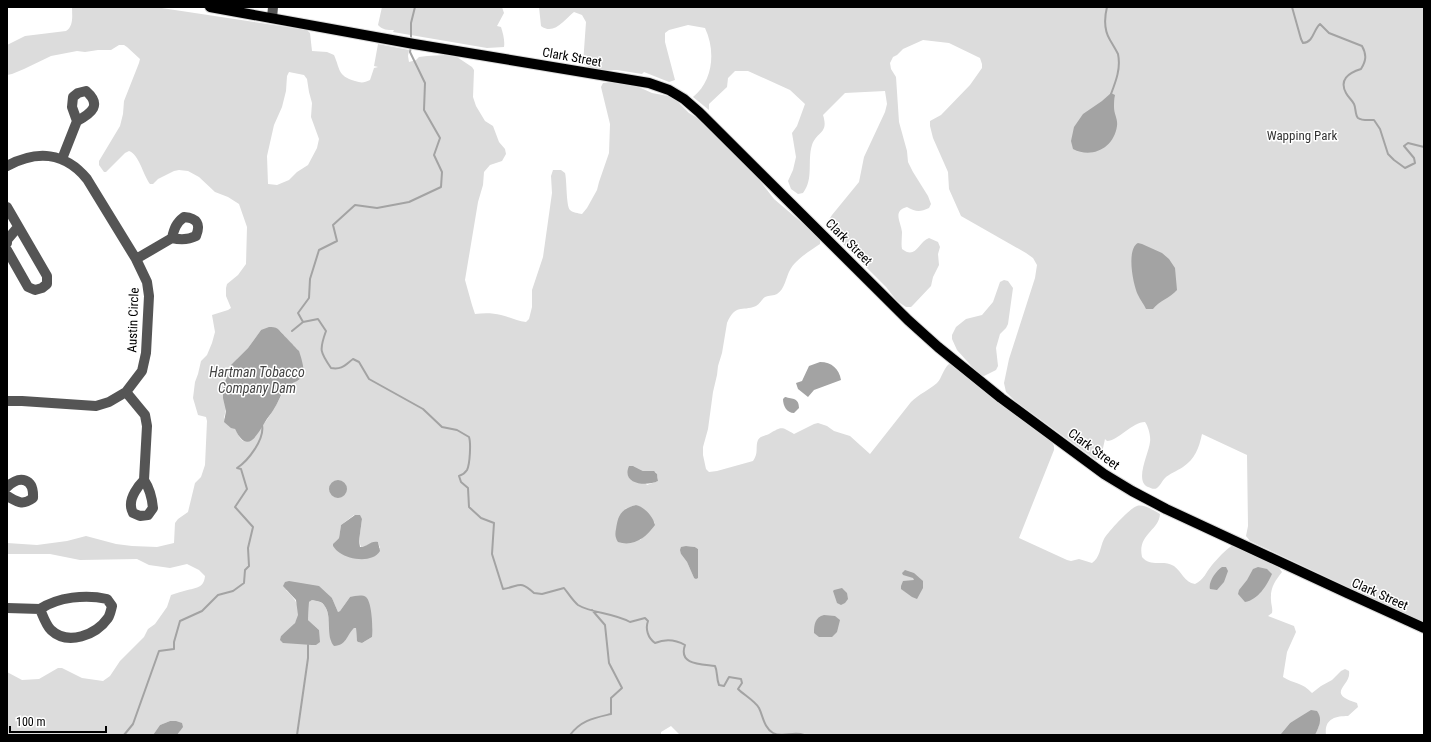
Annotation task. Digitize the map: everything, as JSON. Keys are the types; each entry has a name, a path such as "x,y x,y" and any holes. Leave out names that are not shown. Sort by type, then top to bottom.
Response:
{"main road":[{"name":"Clark Street","path":"210,7 411,43 650,83 668,90 684,99 699,112 908,320 938,347 1001,398 1104,474 1166,509 1424,628"}],"street":[{"path":"272,18 273,7"},
{"path":"62,159 77,121"},
{"name":"Austin Circle","path":"7,166 20,159 34,155 49,156 62,159 73,164 87,179 136,259 147,282 149,296 146,353 142,371 126,392 109,402 96,406 7,401"},
{"path":"7,207 47,276 47,284 42,288 35,290 28,287 7,250"},
{"path":"7,243 7,240 18,227"},
{"path":"136,259 172,238"},
{"path":"126,392 145,416 147,426 144,480"},
{"path":"7,486 20,480 27,480 32,485 33,498 27,502 20,503 7,496"},
{"path":"7,608 40,609 47,604 72,598 97,596 107,599 112,606 108,618 98,627 88,635 75,639 61,636 51,630 40,609"}],"green space":[{"path":"72,7 155,7 307,30 310,33 312,51 327,52 334,55 342,74 349,79 359,82 370,80 374,68 378,67 374,66 378,44 409,50 409,62 416,60 419,57 445,55 457,57 472,67 474,70 473,97 476,106 485,121 493,126 499,142 505,149 506,154 502,161 490,165 484,172 483,185 478,202 465,280 475,314 498,314 526,322 529,319 532,307 532,290 543,257 552,193 551,176 553,170 561,170 565,173 569,208 573,212 582,214 597,190 609,153 610,124 601,87 603,83 611,82 619,84 632,84 652,93 668,96 676,100 689,113 701,120 757,177 774,199 814,233 820,241 820,244 792,266 780,292 776,295 765,297 756,306 736,310 727,323 713,392 708,429 703,447 706,469 709,472 753,461 756,455 757,443 761,437 782,428 794,434 818,423 827,426 834,431 850,436 870,454 911,402 937,383 945,368 949,364 953,365 1052,442 1054,446 1054,450 1019,538 1067,560 1071,561 1079,559 1092,563 1098,555 1104,539 1114,526 1134,507 1142,506 1152,509 1160,514 1156,525 1145,538 1141,549 1142,557 1149,562 1166,563 1174,566 1191,583 1195,584 1201,580 1219,557 1233,545 1277,565 1282,572 1272,588 1272,613 1268,616 1294,626 1296,632 1287,652 1283,677 1305,687 1312,693 1332,680 1345,669 1349,671 1349,676 1342,689 1342,696 1357,703 1358,707 1348,716 1331,720 1327,725 1326,735 1315,735 1319,726 1298,719 1290,723 1280,735 680,735 671,726 661,732 661,735 177,735 180,731 170,721 160,725 153,735 7,735 7,672 22,680 39,679 58,668 62,668 82,678 103,681 110,676 120,661 144,637 148,629 155,624 167,607 171,595 201,586 203,583 205,576 199,570 187,564 170,568 149,565 137,559 80,560 50,554 7,554 7,543 37,545 67,541 86,536 116,544 132,546 157,547 174,543 175,523 188,512 195,483 201,477 205,465 207,421 206,417 198,415 193,398 195,382 201,361 207,355 215,332 212,315 231,308 226,296 227,284 238,275 246,264 247,227 239,204 228,197 215,192 199,177 188,171 179,170 158,179 153,184 150,184 136,156 129,151 125,153 106,172 104,172 99,165 99,161 120,126 124,101 140,59 127,47 124,45 119,45 111,50 85,52 77,51 51,56 24,69 7,75 7,45 25,36 66,31 69,29 71,23","holes":["289,72 304,75 307,79 312,103 311,117 319,139 317,148 308,165 297,172 289,180 277,185 268,184 267,156 274,125 282,107 286,91 287,76","261,330 280,331 298,350 303,372 299,380 287,385 266,421 243,441 235,429 224,418 237,359 248,348","633,466 643,471 656,472 658,481 647,485","636,505 645,510 655,523 652,529 640,540 625,509","354,515 362,519 359,541 361,547 378,542 380,548 333,546 339,538 341,525","686,546 695,547 698,549 694,578 687,562 681,554","286,590 332,598 338,612 350,597 372,637 362,643 358,642 356,628 354,628 331,642 329,617 326,608 318,601 312,600 309,602 308,620 319,630 281,636 292,627 298,618 299,613 297,605"]},
{"path":"382,7 502,7 504,13 497,26 501,27 504,47 487,48 393,32 394,30 385,29 378,25"},
{"name":"Wapping Park","path":"539,7 1424,7 1424,623 1250,541 1246,536 1248,526 1247,455 1202,434 1198,448 1191,460 1164,479 1157,488 1152,489 1144,484 1142,479 1143,466 1150,440 1149,431 1145,422 1135,425 1116,438 1107,441 1105,439 1101,457 1099,460 1096,460 1015,401 1006,392 1004,383 1009,359 1035,278 1037,265 1033,258 1026,253 961,216 949,189 948,172 933,138 930,126 930,121 941,115 970,85 982,68 980,58 949,43 923,40 903,49 893,57 890,63 891,69 896,77 899,122 907,151 908,162 928,196 931,204 929,208 923,210 916,211 907,207 900,211 898,217 902,232 902,249 907,252 914,251 929,238 938,242 940,247 938,254 939,265 933,277 931,286 911,307 906,307 897,301 886,287 835,236 827,223 859,182 864,157 885,112 887,104 885,91 845,93 823,115 825,126 812,145 808,182 803,193 798,194 791,189 788,181 793,170 796,157 792,133 797,126 805,104 790,90 748,71 735,71 728,78 727,87 709,104 709,110 693,97 705,83 711,65 711,46 705,28 688,25 669,30 665,33 665,42 675,80 669,82 644,72 642,74 617,70 594,70 583,64 586,22 582,15 574,12 555,28 546,29 541,26"},
{"path":"1004,280 1008,281 1013,288 1008,324 1000,334 996,348 998,366 996,370 984,376 980,375 957,350 952,339 952,335 956,327 966,319 982,315 993,302 1000,282"}],"water":[{"path":"1111,93 1115,95 1114,110 1117,123 1112,140 1101,150 1094,152 1080,152 1073,149 1071,141 1074,127 1083,114"},
{"path":"1138,243 1162,253 1169,259 1175,268 1177,290 1153,309 1146,309 1134,284 1131,259 1134,247"},
{"name":"Hartman Tobacco Company Dam","path":"269,327 275,327 278,329 299,351 304,370 303,375 299,380 286,387 258,433 247,442 243,441 235,429 231,428 224,422 226,411 223,390 231,365 248,348 261,330"},
{"path":"820,362 828,363 837,369 841,380 814,390 808,397 798,389 796,383 802,381 809,366"},
{"path":"785,397 798,402 799,408 794,413 789,412 785,407 783,399"},
{"path":"629,466 633,466 643,471 654,471 657,474 658,481 641,484 631,480 628,477 627,472"},
{"path":"334,480 342,480 347,485 345,496 342,498 334,498 329,493 329,485"},
{"path":"636,505 648,512 655,525 648,534 639,540 629,543 618,542 615,532 619,516 627,508"},
{"path":"355,515 360,515 362,519 359,541 360,547 373,542 378,542 380,551 377,555 367,559 355,559 340,553 333,546 339,538 341,525"},
{"path":"681,547 695,547 698,549 698,578 696,579 694,578 687,562 681,554"},
{"path":"1222,567 1226,567 1228,571 1224,582 1217,590 1210,589 1210,583 1213,577"},
{"path":"1258,567 1267,569 1272,574 1268,583 1258,595 1250,601 1245,602 1238,594 1239,590 1253,569"},
{"path":"905,570 914,573 923,581 923,588 917,599 901,589 903,581 914,580 913,578 903,575 902,573"},
{"path":"289,581 319,586 332,598 338,612 350,597 360,595 366,597 370,604 371,610 372,637 362,643 358,642 356,628 354,628 344,642 334,646 330,637 327,610 319,601 312,600 309,602 308,620 319,630 320,642 316,645 283,643 280,640 281,636 295,623 298,615 296,600 283,586 285,582"},
{"path":"842,588 847,593 848,599 841,605 837,603 833,591"},
{"path":"824,615 835,616 840,620 837,632 832,637 819,637 814,633 817,619"},
{"path":"1311,710 1317,711 1320,717 1319,726 1315,735 1280,735 1290,723"},
{"path":"170,721 182,723 183,727 177,735 153,735 160,725"}],"waterway":[{"path":"411,40 411,23 415,7"},
{"path":"1107,7 1105,16 1106,28 1108,36 1118,54 1119,59 1118,74 1111,94"},
{"path":"1292,7 1303,43 1307,42 1311,38 1320,24 1329,33 1362,46 1364,49 1365,58 1361,69 1352,73 1346,78 1344,81 1344,88 1354,104 1358,118 1364,120 1374,120 1380,129 1388,154 1405,168 1415,163 1414,158 1404,146 1408,143 1424,147"},
{"path":"411,46 410,52 425,83 424,110 440,138 434,155 442,172 441,187 409,202 377,208 355,205 333,225 337,241 319,250 310,279 309,298 298,313 303,322 318,319 326,331 322,343 322,351 331,368 341,368 353,359 359,362 369,379 423,409 442,427 457,430 469,437 470,448 468,467 467,470 459,476 461,482 468,488 469,507 481,518 494,523 492,554 503,589 522,585 534,593 542,594 564,588 572,599 583,608 630,622 645,618 648,621 648,633 655,643 670,641 685,645 684,652 688,660 698,664 715,666 719,685 724,686 729,677 741,679 742,683 738,689 757,705 770,731 780,735 804,735"},
{"path":"292,331 303,322"},
{"path":"124,735 133,724 159,651 174,649 174,642 180,621 202,611 218,595 233,591 244,583 245,570 249,566 248,548 253,527 235,507 247,489 241,469 237,468 251,455 255,449 261,437 262,425"},
{"path":"570,735 583,723 593,718 611,714 611,698 622,688 609,663 605,625 592,610"},
{"path":"297,735 308,658 308,645"}]}
